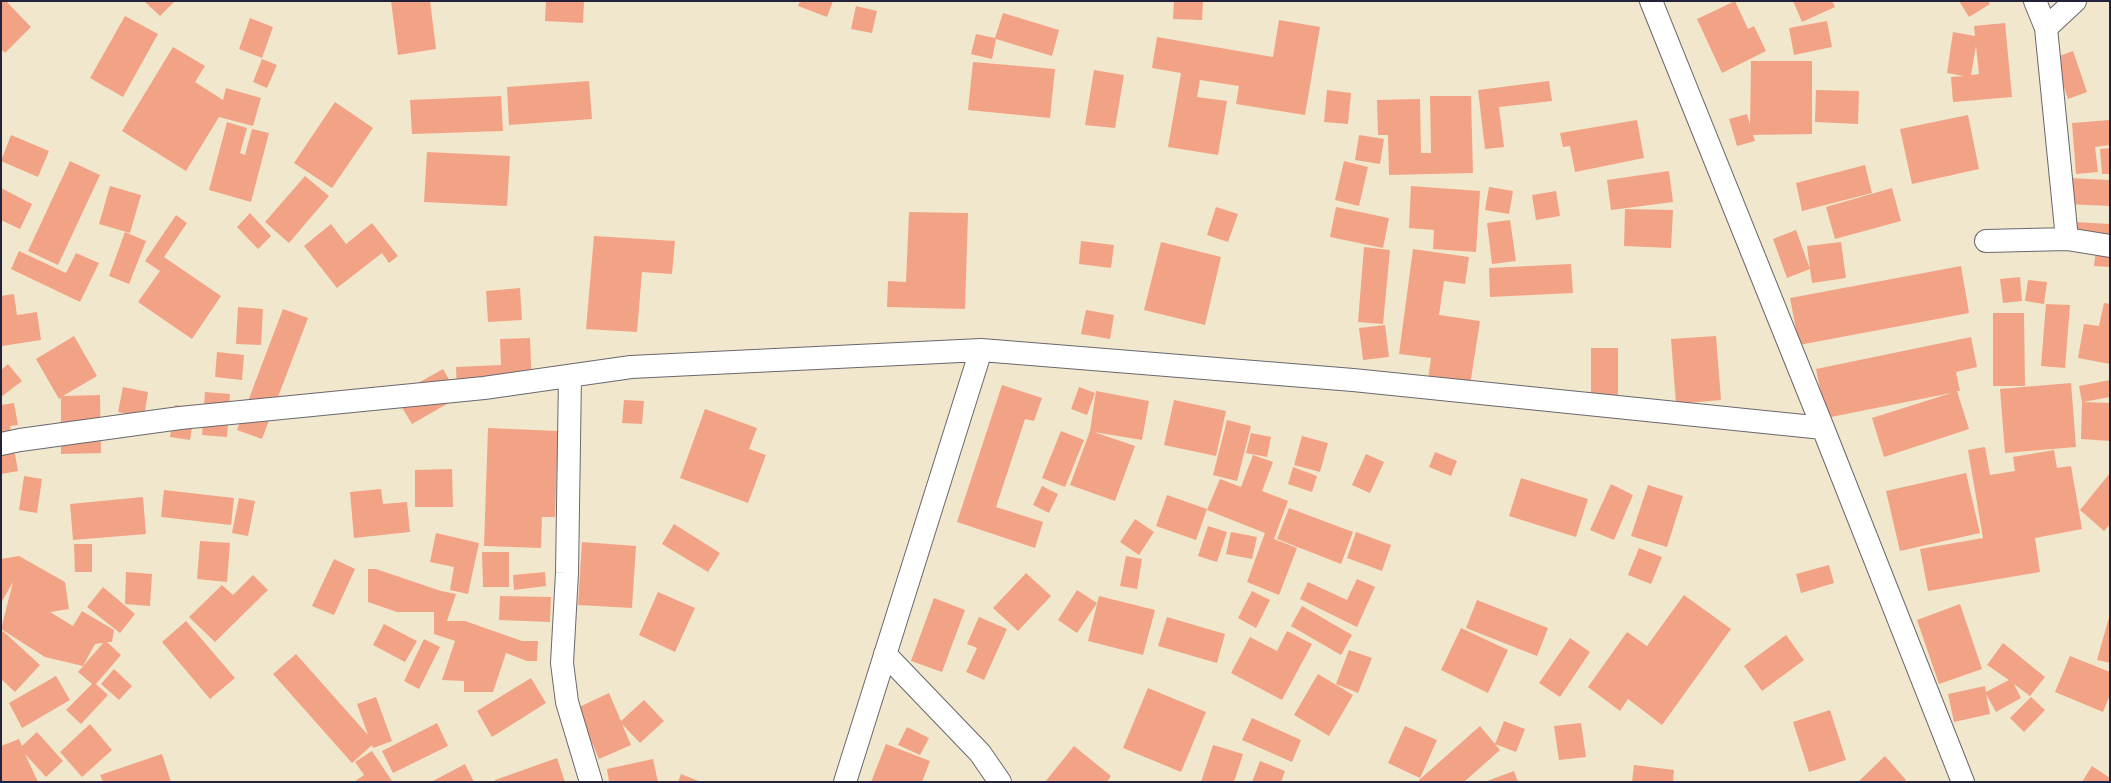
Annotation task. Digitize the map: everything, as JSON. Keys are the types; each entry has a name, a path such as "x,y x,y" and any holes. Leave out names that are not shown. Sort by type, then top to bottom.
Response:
{"street":[{"path":"1651,1 1823,428 1963,782"},
{"path":"2035,1 2046,28 2067,239"},
{"path":"2046,28 2075,1"},
{"path":"1986,241 2067,239 2110,246"},
{"path":"1,444 20,440 180,418 484,388 631,367 981,350 1354,380 1823,428"},
{"path":"845,782 981,350"},
{"path":"570,376 567,573 562,664 567,702 591,782"},
{"path":"885,654 980,753 1000,782"}],"building":[{"path":"1,1 6,1 31,27 5,53 1,49"},
{"path":"144,1 175,1 160,16"},
{"path":"391,1 430,1 436,49 398,55"},
{"path":"546,1 584,1 583,23 545,21"},
{"path":"800,1 833,1 827,17 798,6"},
{"path":"1174,1 1203,1 1202,20 1173,19"},
{"path":"1735,1 1748,29 1754,26 1766,51 1722,73 1697,19"},
{"path":"1793,1 1832,1 1835,7 1802,22"},
{"path":"1959,1 1988,1 1990,4 1969,17"},
{"path":"856,6 877,11 872,33 851,29"},
{"path":"1003,13 1059,30 1052,56 996,39 992,59 971,54 976,34 995,38"},
{"path":"125,16 158,34 123,97 90,78"},
{"path":"250,18 273,27 262,58 239,49"},
{"path":"1279,20 1320,27 1305,115 1236,104 1239,86 1200,80 1197,97 1227,101 1218,155 1168,147 1181,73 1152,68 1157,37 1273,57"},
{"path":"1827,21 1832,47 1794,55 1789,28"},
{"path":"2005,23 2012,97 1953,102 1951,77 1964,76 1947,73 1953,32 1975,36 1974,26","holes":["1976,46 1979,74 1971,75"]},
{"path":"173,47 205,66 195,82 223,100 226,88 261,98 253,126 219,117 186,171 122,131"},
{"path":"2073,51 2087,92 2068,99 2054,58"},
{"path":"262,59 277,65 267,88 253,82"},
{"path":"1751,61 1812,61 1812,134 1753,135 1755,141 1737,146 1729,119 1747,114 1750,125"},
{"path":"973,62 1055,69 1050,118 968,110"},
{"path":"1094,70 1124,75 1115,128 1085,125"},
{"path":"589,81 592,119 509,125 507,87"},
{"path":"1549,81 1552,101 1499,107 1504,147 1485,149 1478,90"},
{"path":"1327,90 1351,93 1348,124 1324,122"},
{"path":"1816,90 1859,91 1858,124 1815,122"},
{"path":"501,96 503,131 412,134 410,100"},
{"path":"1430,96 1471,96 1473,173 1389,175 1388,135 1378,135 1377,100 1420,99 1421,153 1431,153"},
{"path":"335,102 373,128 332,188 294,163"},
{"path":"1968,115 1979,169 1912,184 1900,129"},
{"path":"1637,120 1644,158 1575,172 1570,146 1563,147 1560,133"},
{"path":"2110,120 2110,145 2095,147 2098,172 2076,174 2072,123"},
{"path":"227,122 247,128 240,153 245,155 252,129 269,133 251,202 209,190"},
{"path":"11,135 49,151 38,177 1,161"},
{"path":"1359,135 1384,139 1380,164 1355,160"},
{"path":"2110,148 2110,174 2102,174 2100,149"},
{"path":"427,152 510,156 507,206 424,202"},
{"path":"70,161 100,175 58,265 28,251"},
{"path":"1344,161 1368,167 1359,206 1335,200"},
{"path":"1865,165 1872,193 1802,211 1796,183"},
{"path":"1669,171 1673,202 1611,210 1607,180"},
{"path":"305,176 329,196 289,243 265,222"},
{"path":"2068,178 2110,180 2110,206 2066,204"},
{"path":"110,186 141,195 130,233 99,224"},
{"path":"1411,186 1480,191 1476,252 1433,249 1434,230 1409,228"},
{"path":"1489,187 1513,191 1509,214 1485,210"},
{"path":"1,188 32,204 20,229 1,220"},
{"path":"1892,188 1901,221 1835,239 1826,207"},
{"path":"1556,191 1560,216 1536,220 1532,195"},
{"path":"1216,207 1238,214 1228,242 1207,235"},
{"path":"1336,207 1389,218 1383,248 1330,237"},
{"path":"1625,209 1673,210 1671,248 1624,246"},
{"path":"909,212 968,213 965,309 887,307 888,281 906,282"},
{"path":"250,213 271,236 258,249 237,227"},
{"path":"176,215 187,223 164,257 221,296 192,339 138,302 160,271 145,261"},
{"path":"1510,220 1516,261 1492,264 1487,223"},
{"path":"2075,222 2110,224 2110,267 2094,266 2096,249 2072,247"},
{"path":"372,223 398,256 389,263 382,253 337,288 304,246 331,224 346,244"},
{"path":"1796,230 1810,269 1787,278 1773,239"},
{"path":"125,232 146,241 129,284 109,276"},
{"path":"594,236 675,241 672,274 642,272 637,332 586,329"},
{"path":"1081,241 1114,245 1111,268 1079,264"},
{"path":"1161,242 1221,257 1205,325 1144,310"},
{"path":"1841,242 1846,278 1812,283 1807,246"},
{"path":"1364,247 1390,250 1383,324 1358,322"},
{"path":"1413,249 1469,257 1465,284 1444,281 1439,315 1480,321 1470,385 1428,379 1431,358 1399,354"},
{"path":"19,251 66,273 76,253 99,263 80,302 11,269"},
{"path":"1571,264 1573,293 1490,297 1489,268"},
{"path":"1961,266 1969,313 1799,345 1790,298"},
{"path":"2020,277 2022,301 2003,303 2000,279"},
{"path":"2028,280 2047,282 2044,304 2025,301"},
{"path":"520,288 522,320 488,322 486,291"},
{"path":"14,294 17,315 37,312 41,340 2,346 1,296"},
{"path":"2104,303 2110,304 2110,364 2078,358 2084,324 2099,326"},
{"path":"2046,304 2070,305 2065,368 2041,366"},
{"path":"238,307 263,309 261,345 236,344"},
{"path":"283,309 308,318 262,439 237,430"},
{"path":"1086,310 1114,315 1110,339 1081,334"},
{"path":"1993,313 2024,313 2025,386 1993,386"},
{"path":"1385,325 1389,357 1363,360 1359,328"},
{"path":"74,336 97,376 63,396 100,395 101,453 61,454 61,398 59,399 36,359"},
{"path":"1716,336 1721,400 1676,404 1671,339"},
{"path":"1971,337 1977,367 1956,372 1960,391 1957,391 1969,429 1884,457 1872,418 1951,393 1826,418 1816,369"},
{"path":"530,338 532,388 457,391 456,367 501,365 500,339"},
{"path":"1591,348 1618,348 1618,413 1591,413"},
{"path":"217,352 244,355 242,380 215,377"},
{"path":"8,364 22,381 1,397 1,370"},
{"path":"443,369 459,397 412,424 395,396"},
{"path":"2110,380 2110,397 2083,402 2110,403 2110,441 2081,439 2082,402 2079,386"},
{"path":"2071,383 2076,447 2005,453 2000,389"},
{"path":"1002,385 1042,398 1034,421 1025,419 996,507 1043,522 1035,548 957,522"},
{"path":"123,387 148,392 144,417 118,412"},
{"path":"1079,387 1095,393 1087,415 1071,409"},
{"path":"1096,391 1149,401 1142,440 1094,432 1135,446 1115,501 1070,485 1090,431"},
{"path":"205,392 230,394 227,437 202,435"},
{"path":"624,400 644,401 642,424 622,423"},
{"path":"1174,400 1226,411 1216,456 1164,445"},
{"path":"14,403 18,425 10,426 18,471 1,474 1,405"},
{"path":"175,405 195,408 190,440 170,437"},
{"path":"705,409 757,428 749,449 766,455 748,503 680,478"},
{"path":"1227,420 1251,426 1237,481 1213,475"},
{"path":"488,428 558,431 555,517 542,517 541,548 484,546"},
{"path":"1061,431 1084,440 1065,487 1042,478"},
{"path":"1251,433 1271,437 1267,457 1246,453"},
{"path":"1302,436 1328,443 1320,472 1294,465"},
{"path":"1985,447 1990,475 2015,471 2013,457 2054,450 2057,468 2071,466 2082,529 2035,538 2040,572 1928,591 1920,549 1983,538 1968,450"},
{"path":"1435,452 1457,461 1451,476 1429,467"},
{"path":"1366,454 1384,462 1370,493 1352,485"},
{"path":"1253,455 1273,462 1262,491 1288,501 1274,539 1297,548 1279,595 1247,582 1265,533 1207,510 1220,479 1241,487"},
{"path":"1293,467 1317,476 1312,492 1288,484"},
{"path":"452,469 453,507 415,507 415,470"},
{"path":"1966,473 1980,533 1900,551 1886,491"},
{"path":"2110,473 2110,524 2104,531 2080,510"},
{"path":"24,476 42,479 37,513 19,510"},
{"path":"1521,478 1588,499 1576,537 1509,516"},
{"path":"1611,484 1633,495 1614,540 1590,530"},
{"path":"1648,485 1683,496 1667,547 1631,536"},
{"path":"1042,486 1058,494 1049,513 1033,505"},
{"path":"381,489 383,504 407,502 410,532 354,538 350,492"},
{"path":"164,490 234,498 231,525 161,517"},
{"path":"1167,495 1207,509 1196,540 1156,526"},
{"path":"143,497 146,534 73,540 70,504"},
{"path":"239,498 255,501 248,536 232,533"},
{"path":"1289,508 1353,532 1341,564 1277,539"},
{"path":"1135,519 1154,532 1139,555 1120,542"},
{"path":"674,524 720,553 708,572 662,544"},
{"path":"1208,526 1227,532 1217,562 1198,556"},
{"path":"1231,532 1257,537 1252,559 1226,554"},
{"path":"1356,532 1391,545 1382,571 1347,558"},
{"path":"436,533 479,543 468,594 450,590 454,567 430,562"},
{"path":"200,541 230,543 227,582 197,579"},
{"path":"582,542 636,546 632,608 578,605"},
{"path":"74,544 92,544 92,572 75,572"},
{"path":"1639,548 1662,557 1651,584 1628,575"},
{"path":"482,552 509,552 509,587 483,587"},
{"path":"19,556 65,582 69,609 50,612 73,626 82,611 114,630 112,642 107,642 121,655 96,684 108,695 81,724 66,710 92,684 78,672 103,643 95,644 83,666 45,657 1,629 13,582 1,603 1,559"},
{"path":"1126,556 1142,559 1137,589 1120,586"},
{"path":"334,559 355,569 334,615 312,606"},
{"path":"1829,565 1834,583 1801,593 1796,574"},
{"path":"368,569 376,569 441,591 456,594 447,621 465,621 522,641 538,641 537,661 527,661 506,653 493,692 464,692 464,681 442,680 455,641 434,634 434,612 397,612 368,602"},
{"path":"126,572 152,574 150,606 125,604"},
{"path":"545,572 546,586 514,590 513,575"},
{"path":"1026,573 1051,596 1018,631 993,608"},
{"path":"253,575 268,590 215,642 189,617 222,585 233,595"},
{"path":"1357,579 1375,587 1357,627 1300,599 1308,582 1347,600"},
{"path":"103,587 135,614 120,633 87,607"},
{"path":"1077,590 1097,603 1077,633 1058,620"},
{"path":"1252,591 1270,600 1256,628 1238,618"},
{"path":"658,592 695,608 675,652 639,635"},
{"path":"1684,595 1731,629 1662,725 1628,699 1620,711 1588,687 1627,632 1647,646"},
{"path":"500,596 551,597 550,622 499,620"},
{"path":"1099,596 1155,610 1143,655 1088,641"},
{"path":"934,598 965,610 942,672 911,661"},
{"path":"1477,600 1548,628 1537,656 1466,628"},
{"path":"1960,604 1982,669 1939,684 1917,620"},
{"path":"1302,606 1352,635 1341,655 1291,626"},
{"path":"2110,614 2110,663 2097,660"},
{"path":"979,617 1007,629 984,680 966,672 977,648 967,644"},
{"path":"1167,617 1225,634 1217,663 1158,646"},
{"path":"186,621 235,678 210,699 162,642"},
{"path":"384,624 417,641 405,662 373,645"},
{"path":"1461,628 1508,650 1488,693 1441,670"},
{"path":"3,631 40,665 15,692 1,679 1,634"},
{"path":"1287,631 1312,644 1282,700 1231,673 1250,637 1277,651"},
{"path":"1786,635 1804,660 1762,691 1744,666"},
{"path":"1570,638 1590,652 1560,697 1539,683"},
{"path":"424,639 440,647 419,689 404,681"},
{"path":"2003,643 2045,677 2030,696 2014,684 2021,698 1996,712 1986,694 1990,714 1954,722 1948,694 1985,686 1986,692 2009,680 1987,665"},
{"path":"1349,650 1372,658 1358,693 1336,684"},
{"path":"296,654 368,735 357,704 376,697 392,741 373,748 372,745 352,763 273,674"},
{"path":"2070,656 2110,672 2110,695 2103,712 2055,692"},
{"path":"114,669 132,686 119,700 101,684"},
{"path":"1318,674 1353,695 1329,736 1294,715"},
{"path":"56,676 70,700 22,728 9,703"},
{"path":"531,678 546,703 492,737 477,711"},
{"path":"1148,688 1206,712 1181,772 1123,748"},
{"path":"609,693 621,721 644,700 664,721 640,743 622,724 631,745 599,759 577,708"},
{"path":"2031,697 2045,710 2024,732 2010,718"},
{"path":"1830,710 1846,760 1809,772 1793,722"},
{"path":"1252,718 1301,740 1292,762 1242,740"},
{"path":"1504,721 1525,729 1516,752 1495,744"},
{"path":"437,723 448,746 393,773 382,751"},
{"path":"1581,723 1586,757 1559,760 1554,726"},
{"path":"90,724 112,750 82,777 60,752"},
{"path":"1405,726 1437,740 1420,778 1388,763"},
{"path":"1480,726 1500,750 1464,782 1420,782 1419,780"},
{"path":"907,727 929,738 920,755 898,745"},
{"path":"37,732 63,761 46,777 25,754 38,782 1,782 1,746 19,739 22,746"},
{"path":"886,744 930,761 922,782 871,782"},
{"path":"1213,745 1243,754 1234,782 1201,782"},
{"path":"1074,746 1111,776 1107,782 1045,782"},
{"path":"372,751 392,781 354,782 364,775 355,762"},
{"path":"162,754 171,782 103,782 100,775"},
{"path":"1885,756 1906,780 1904,782 1858,782"},
{"path":"557,758 565,782 495,782 495,780"},
{"path":"653,759 658,782 609,782 607,769"},
{"path":"1260,761 1285,771 1281,782 1252,782"},
{"path":"465,764 474,782 431,782"},
{"path":"1634,765 1674,770 1673,782 1632,782"},
{"path":"2092,766 2110,778 2110,782 2082,782"},
{"path":"1514,771 1518,782 1487,781"},
{"path":"681,774 701,782 678,782"}]}
